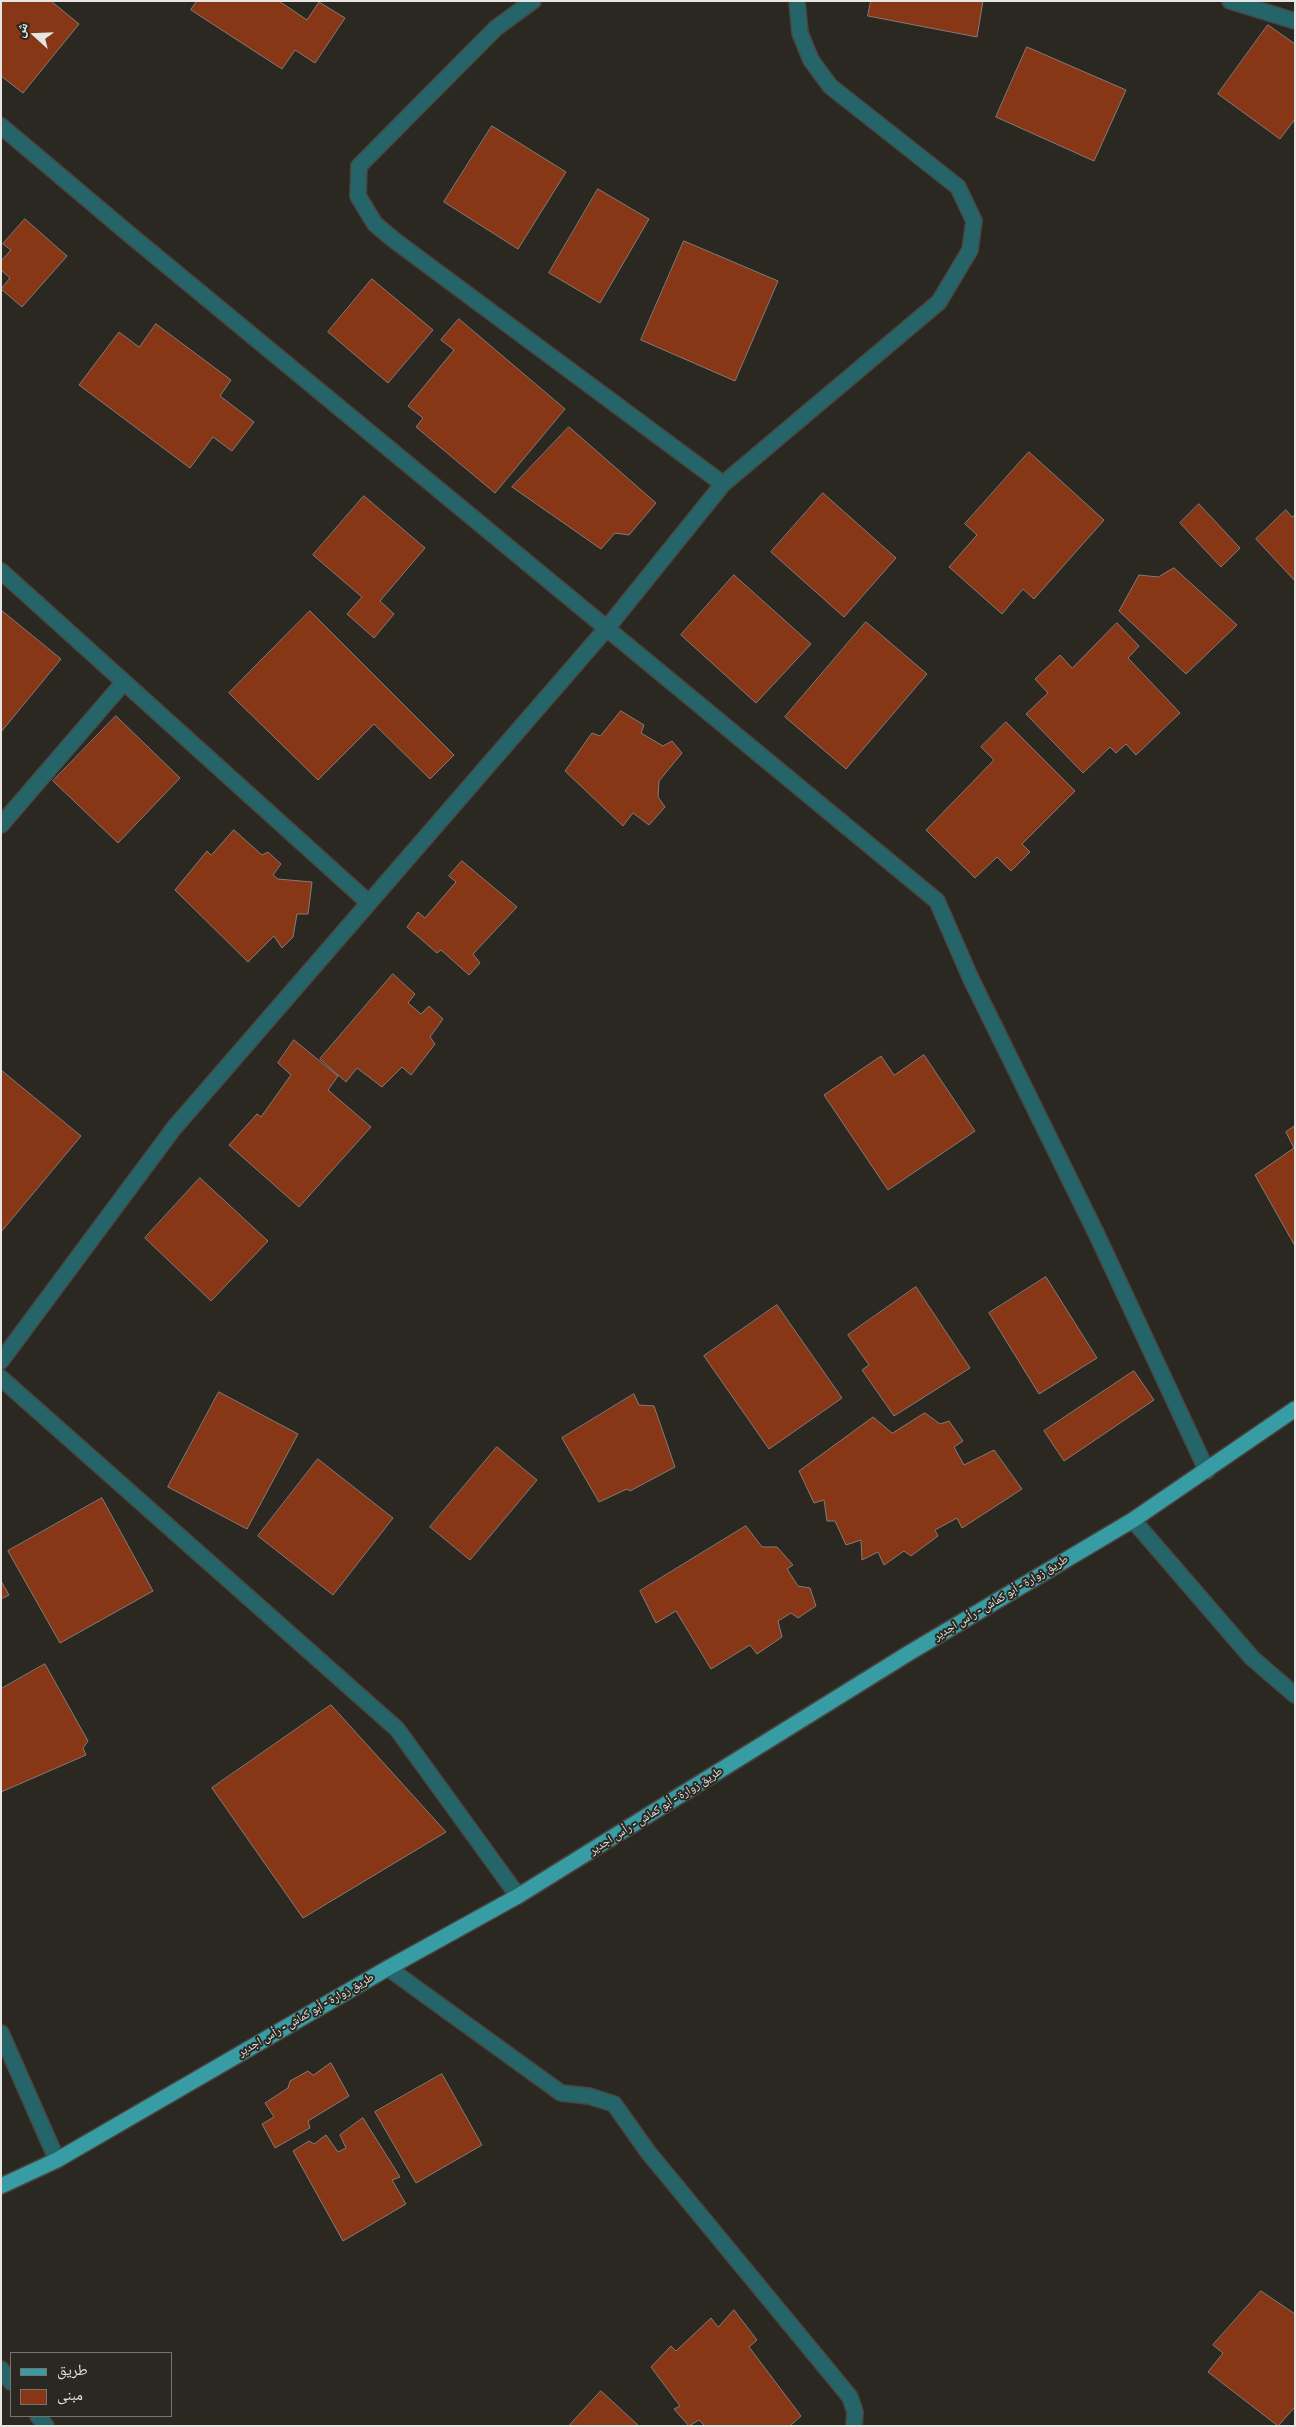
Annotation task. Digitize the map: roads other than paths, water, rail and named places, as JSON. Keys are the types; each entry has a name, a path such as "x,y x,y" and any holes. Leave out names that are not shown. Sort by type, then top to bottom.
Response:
{"main road":[{"name":"طريق زوارة - أبو كماش - رأس اجدير","path":"1,2186 57,2160 388,1968 518,1896 909,1653 1133,1520 1295,1409"}],"street":[{"path":"533,1 496,28 359,166 358,196 375,224 394,240 723,484"},
{"path":"1,1361 174,1128 606,628 723,484 939,302 970,250 974,221 958,187 830,86 810,60 800,33 798,1"},
{"path":"1230,1 1295,22"},
{"path":"1,126 129,234 937,901 971,979 1097,1235 1207,1471"},
{"path":"1,571 369,903"},
{"path":"1,826 124,682"},
{"path":"1,1378 397,1729 518,1896"},
{"path":"1133,1520 1252,1658 1295,1695"},
{"path":"388,1968 561,2093 589,2096 614,2104 648,2152 850,2397 855,2412 854,2426"},
{"path":"1,2033 57,2160"},
{"path":"1,2369 10,2381"}]}
